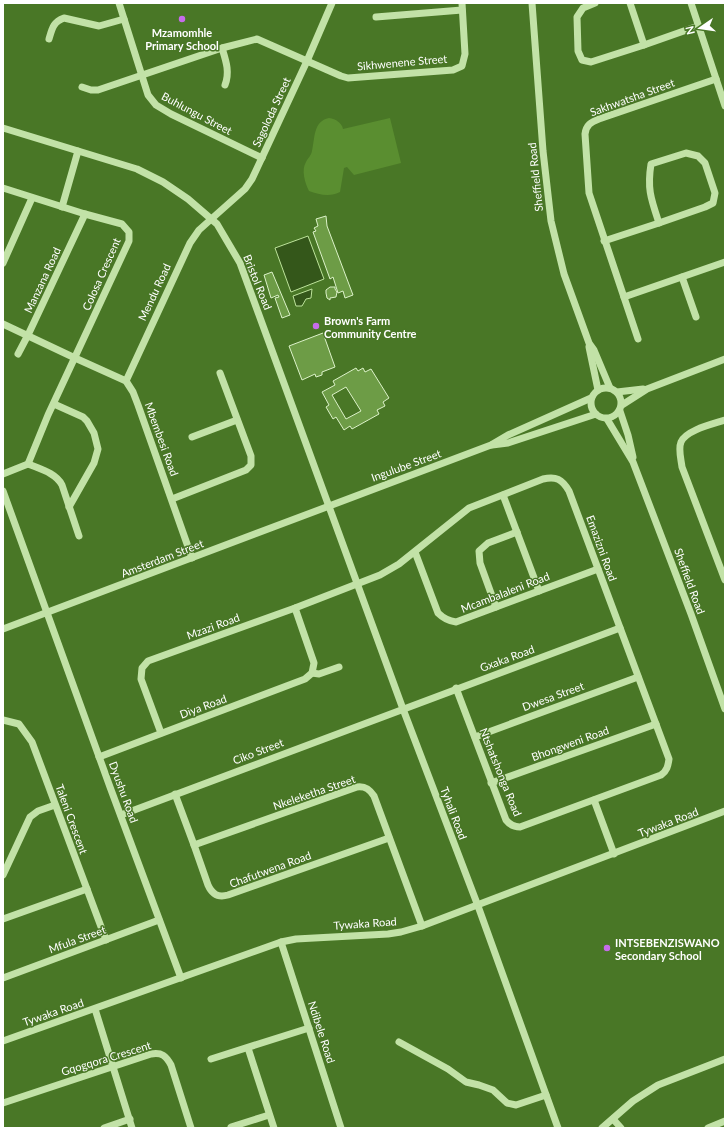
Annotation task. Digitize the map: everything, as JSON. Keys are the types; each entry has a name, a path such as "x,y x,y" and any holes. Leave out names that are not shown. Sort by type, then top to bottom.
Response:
{"street":[{"name":"Buhlungu Street","path":"119,3 148,94 156,105 262,158"},
{"name":"Sagoloda Street","path":"211,218 245,189 252,179 307,61 332,3"},
{"name":"Sheffield Road","path":"532,3 543,151 551,221 564,274 589,343 594,350 610,388"},
{"path":"595,3 583,8 577,17 578,52 582,60 591,62 698,26"},
{"path":"630,3 644,45"},
{"path":"691,3 725,106"},
{"path":"376,17 462,7"},
{"name":"Sikhwenene Street","path":"82,87 91,90 98,90 222,48 257,39 348,78 453,70 462,66 466,54 462,7"},
{"path":"49,39 54,24 58,20 64,18 99,26 124,20"},
{"path":"222,48 228,72 228,78 225,85"},
{"name":"Sakhwatsha Street","path":"638,339 589,193 586,128 588,125 599,119 716,79"},
{"name":"Bristol Road","path":"3,128 137,169 163,182 188,199 217,224 240,263 328,506"},
{"path":"62,207 78,151"},
{"path":"604,241 705,207 712,203 715,194 705,163 698,156 686,152 651,164 648,179 650,194 659,222"},
{"name":"Colosa Crescent","path":"3,188 122,224 129,232 129,241 28,464"},
{"path":"3,263 32,198"},
{"name":"Manzana Road","path":"18,354 85,214"},
{"name":"Mendu Road","path":"126,381 185,252 199,230 211,218"},
{"path":"624,297 725,262"},
{"path":"682,277 696,317"},
{"path":"3,324 126,381"},
{"name":"Sheffield Road","path":"589,343 598,390"},
{"path":"621,408 621,398 617,392 610,388 602,388 598,390 591,398 592,410 596,414 601,418 607,419 614,417 621,408 647,389 725,359"},
{"path":"172,499 246,470 251,465 251,456 220,373"},
{"name":"Mbembesi Road","path":"126,381 133,392 138,405 192,558"},
{"path":"617,392 647,389"},
{"name":"Ingulube Street","path":"328,506 491,445 508,435 591,398"},
{"path":"54,404 82,417 87,421 94,433 98,449 94,463 69,507"},
{"name":"Sheffield Road","path":"621,408 633,462"},
{"name":"Ingulube Street","path":"491,445 508,443 596,414"},
{"name":"Sheffield Road","path":"607,419 633,462 691,614 725,709"},
{"path":"192,436 237,420"},
{"path":"725,420 689,433 680,443 680,454 682,467 725,580"},
{"path":"3,474 28,464 59,479 79,536"},
{"name":"Emazizni Road","path":"357,584 388,571 415,552 463,512 479,504 543,479 555,478 564,483 669,759 665,772 594,800"},
{"name":"Dyushu Road","path":"3,491 181,978"},
{"path":"503,495 540,590"},
{"name":"Amsterdam Street","path":"3,629 328,506"},
{"name":"Tyhali Road","path":"328,506 478,906 558,1128"},
{"path":"496,607 480,563 479,551 488,543 517,532"},
{"name":"Mcambalaleni Road","path":"415,552 434,606 438,613 443,618 456,622 598,569"},
{"name":"Mzazi Road","path":"161,733 141,679 142,668 148,662 357,584"},
{"path":"295,608 314,663 312,673"},
{"name":"Gxaka Road","path":"403,709 620,628"},
{"name":"Diya Road","path":"99,757 305,679 312,673 319,674 339,667"},
{"name":"Dwesa Street","path":"475,737 638,677"},
{"name":"Ntshatshonga Road","path":"456,688 491,783 506,820 510,825 520,827 594,800"},
{"name":"Ciko Street","path":"121,815 403,709"},
{"name":"Taleni Crescent","path":"3,720 19,724 32,742 106,940"},
{"name":"Bhongweni Road","path":"491,783 656,724"},
{"name":"Nkeleketha Street","path":"194,845 360,786 370,790 374,796 422,926"},
{"name":"Chafutwena Road","path":"174,794 210,890 218,896 223,896 389,838"},
{"path":"594,800 614,854"},
{"path":"3,876 30,817 38,811 55,805"},
{"name":"Tywaka Road","path":"3,1041 282,942 296,939 388,934 422,926 725,811"},
{"path":"3,919 87,889"},
{"name":"Mfula Street","path":"3,978 159,920"},
{"name":"Ndibele Road","path":"282,942 341,1128"},
{"path":"95,1009 132,1128"},
{"path":"211,1059 309,1028"},
{"path":"399,1042 448,1069 466,1082 479,1084 493,1090 506,1103 516,1105 546,1094"},
{"path":"248,1048 274,1128"},
{"name":"Gqogqora Crescent","path":"3,1103 151,1054 164,1055 171,1065 191,1128"},
{"path":"602,1128 633,1101 658,1085 725,1059"},
{"path":"231,1128 269,1115"},
{"path":"104,1128 130,1119"},
{"path":"612,1119 621,1128"},
{"path":"708,1128 725,1121"}],"shaded area":[{"path":"329,118 338,122 343,129 390,118 401,163 354,175 347,167 344,168 340,192 333,195 325,195 309,191 304,176 305,165 312,153 314,136 317,127 324,120"},
{"path":"308,236 324,279 291,292 275,248"},
{"path":"312,289 311,298 306,299 302,306 296,306 293,296"}],"building":[{"path":"326,216 327,226 353,295 345,298 343,291 338,293 333,277 330,279 313,232 316,231 314,228 318,226 316,219"},
{"path":"272,272 290,315 282,318 275,298 279,297 278,295 271,298 264,275"},
{"path":"330,287 335,287 337,292 336,297 330,298 330,300 327,298 326,290"},
{"path":"323,333 335,367 322,372 322,375 316,377 315,374 302,380 289,346"},
{"path":"356,368 358,371 363,368 365,372 371,369 389,398 383,402 385,406 377,410 379,414 352,429 350,426 344,430 336,417 333,419 326,407 329,405 322,392 335,385 333,381","holes":["346,387 361,411 346,419 332,395"]}],"place":[{"name":"Mzamomhle Primary School","path":"182,19"},
{"name":"Brown's Farm Community Centre","path":"316,326"},
{"name":"INTSEBENZISWANO Secondary School","path":"607,948"}]}
